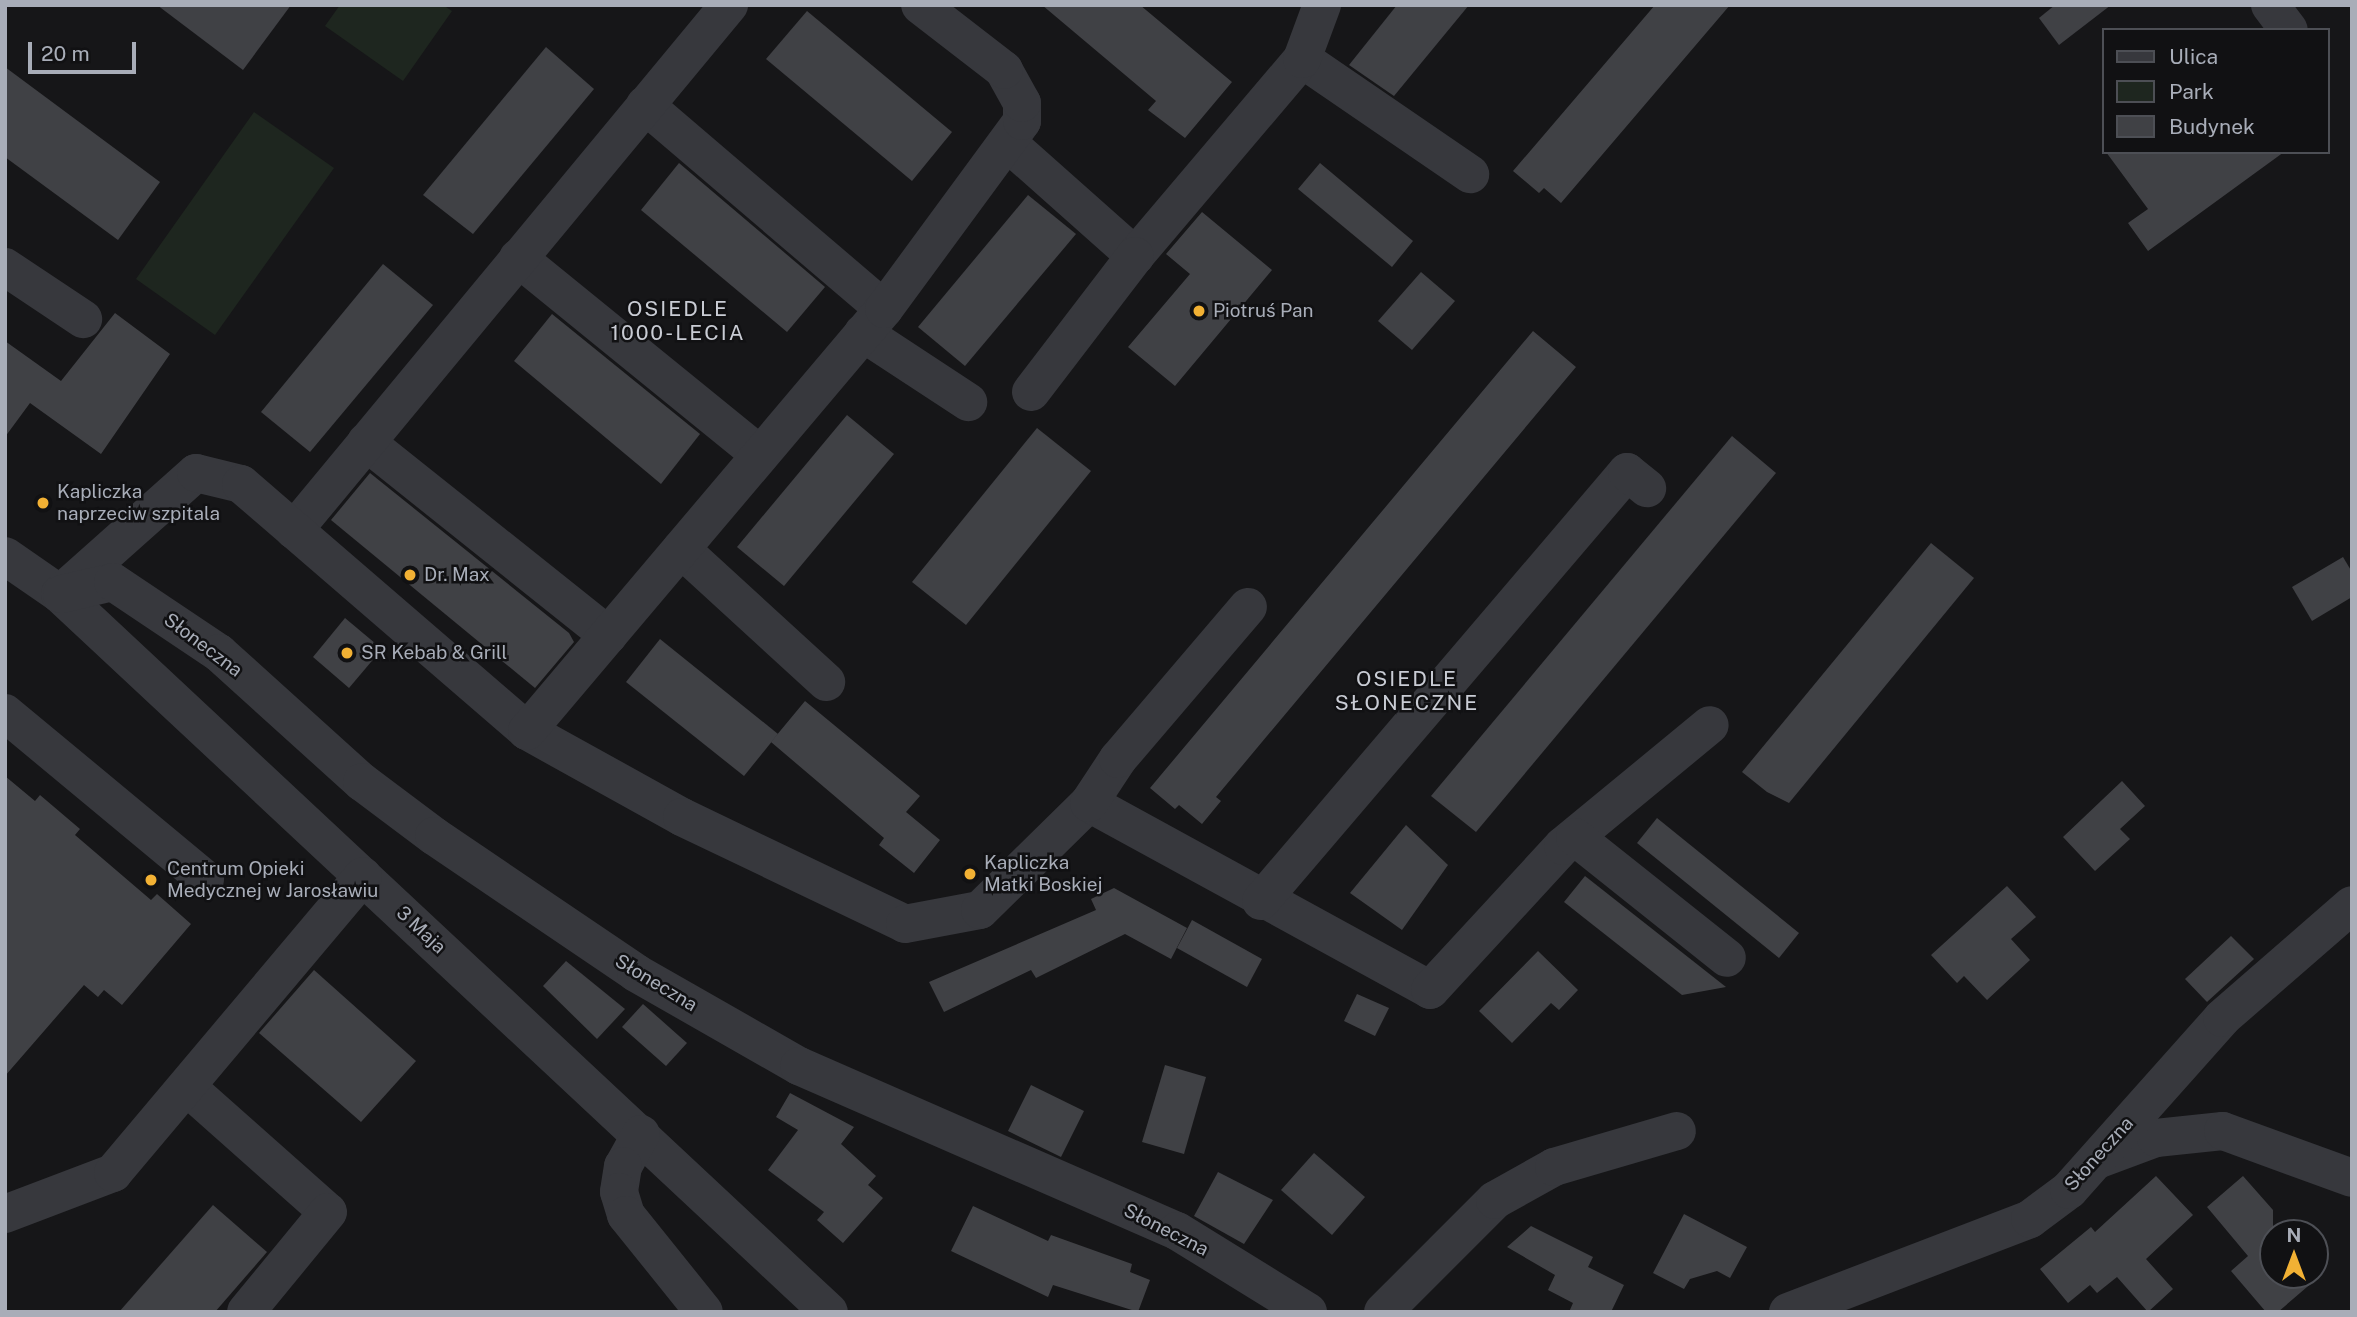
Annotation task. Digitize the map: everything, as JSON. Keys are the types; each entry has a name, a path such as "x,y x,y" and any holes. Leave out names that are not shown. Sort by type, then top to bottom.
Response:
{"street":[{"path":"294,530 729,5"},
{"path":"1031,392 1135,256 1302,59 1322,5"},
{"path":"2270,5 2287,28"},
{"path":"527,731 874,321 1009,144 1022,121 1016,86 930,8"},
{"path":"1302,59 1470,174"},
{"path":"645,105 874,321 968,402"},
{"path":"1009,144 1135,256"},
{"path":"518,258 760,455"},
{"path":"5,267 83,320"},
{"path":"366,442 608,635"},
{"path":"1261,901 1627,472 1647,488"},
{"path":"60,594 196,473 241,484 527,731 682,817 905,923 980,910 1089,803 1118,759 1248,607"},
{"path":"681,549 826,682"},
{"name":"3 Maja","path":"5,556 60,594 829,1312"},
{"name":"Słoneczna","path":"60,594 113,582 219,653 362,782 434,836 659,987 799,1066 1177,1231 1308,1312"},
{"path":"5,713 205,879"},
{"path":"1089,803 1261,901 1430,990 1575,837 1710,725"},
{"path":"1575,837 1727,958"},
{"path":"5,1214 113,1173 362,876"},
{"name":"Słoneczna","path":"1788,1312 2005,1231 2069,1190 2222,1018 2352,905"},
{"path":"187,1087 328,1212 246,1312"},
{"path":"1383,1312 1495,1200 1554,1167 1677,1131"},
{"path":"2095,1161 2156,1138 2223,1131 2352,1178"},
{"path":"640,1135 622,1166 619,1192 626,1215 704,1312"}],"green space":[{"path":"340,5 443,5 452,11 403,81 325,26"},
{"path":"254,112 334,168 215,335 136,279"}],"building":[{"path":"157,5 291,5 243,70"},
{"path":"1042,5 1140,5 1232,82 1185,138 1148,110 1156,101"},
{"path":"1397,5 1469,5 1394,96 1349,65"},
{"path":"1655,5 1730,5 1561,203 1544,188 1539,193 1513,171"},
{"path":"2055,5 2111,5 2059,45 2039,18"},
{"path":"807,11 952,132 912,181 766,59"},
{"path":"546,47 594,89 473,234 423,195"},
{"path":"5,67 160,182 118,240 5,157"},
{"path":"2107,154 2281,154 2148,251 2128,223 2148,209"},
{"path":"679,163 825,287 787,332 641,210"},
{"path":"1320,163 1413,241 1392,267 1298,189"},
{"path":"1028,195 1076,234 965,366 918,327"},
{"name":"Piotruś Pan","path":"1202,212 1272,270 1175,386 1128,347 1190,274 1166,254"},
{"path":"383,264 433,305 310,452 261,412"},
{"path":"1421,272 1455,301 1412,350 1378,321"},
{"path":"115,313 170,354 101,454 30,403 5,437 5,341 61,381"},
{"path":"552,314 700,434 661,484 514,361"},
{"path":"1533,331 1576,367 1216,797 1221,801 1202,824 1179,805 1175,809 1150,788"},
{"path":"847,415 894,454 784,586 737,547"},
{"path":"1037,428 1091,471 966,625 912,582"},
{"path":"1732,436 1776,473 1476,832 1431,796"},
{"path":"370,473 569,633 574,642 535,688 331,520"},
{"path":"1931,543 1974,578 1789,803 1767,792 1742,772"},
{"path":"2343,557 2352,572 2352,597 2312,621 2292,587"},
{"name":"SR Kebab & Grill","path":"345,618 382,649 349,688 313,657"},
{"path":"660,639 778,734 744,776 626,682"},
{"path":"805,701 920,796 906,812 940,840 914,873 879,845 884,838 771,742"},
{"path":"5,776 35,801 40,795 80,829 75,835 151,900 157,894 191,924 122,1005 104,990 98,997 84,985 5,1076"},
{"path":"2122,781 2145,806 2120,829 2130,839 2095,871 2063,837"},
{"path":"1657,818 1799,933 1779,958 1637,843"},
{"path":"1406,825 1448,865 1402,930 1350,893"},
{"path":"1585,876 1726,987 1682,995 1564,902"},
{"path":"2007,886 2036,917 2011,939 2030,960 1987,1000 1964,976 1957,983 1931,955"},
{"path":"1114,888 1187,928 1171,959 1125,934 1036,978 1031,970 944,1012 929,982 1096,910 1091,899"},
{"path":"1192,920 1262,959 1247,987 1177,948"},
{"path":"2231,936 2254,959 2207,1002 2185,979"},
{"path":"1538,951 1578,990 1559,1010 1551,1003 1512,1043 1479,1011"},
{"path":"566,961 625,1009 597,1039 543,986"},
{"path":"314,970 416,1061 361,1122 259,1033"},
{"path":"1357,994 1389,1008 1375,1036 1344,1021"},
{"path":"643,1004 687,1043 666,1066 622,1027"},
{"path":"1165,1065 1206,1077 1184,1154 1142,1142"},
{"path":"1031,1085 1084,1111 1061,1157 1008,1131"},
{"path":"790,1093 854,1127 841,1144 876,1176 868,1185 883,1198 843,1243 817,1220 824,1212 768,1170 798,1130 776,1117"},
{"path":"1314,1153 1365,1197 1332,1235 1281,1190"},
{"path":"1218,1172 1273,1200 1244,1244 1194,1216"},
{"path":"2156,1176 2193,1215 2146,1259 2173,1289 2148,1312 2117,1277 2097,1293 2090,1285 2068,1303 2040,1269 2091,1227 2095,1232"},
{"path":"2243,1176 2273,1210 2273,1219 2259,1219 2259,1289 2305,1289 2278,1312 2266,1312 2231,1271 2248,1256 2207,1207"},
{"path":"213,1205 267,1252 215,1312 119,1312"},
{"path":"973,1206 1048,1241 1051,1235 1132,1264 1130,1272 1150,1280 1138,1312 1053,1285 1048,1297 951,1251"},
{"path":"1684,1214 1747,1247 1730,1278 1717,1271 1690,1279 1684,1289 1653,1273"},
{"path":"1531,1226 1593,1257 1588,1267 1624,1285 1611,1312 1569,1312 1573,1303 1548,1290 1555,1275 1507,1247"}],"place":[{"name":"Piotruś Pan","path":"1199,311"},
{"name":"Kapliczka naprzeciw szpitala","path":"43,503"},
{"name":"Dr. Max","path":"410,575"},
{"name":"SR Kebab & Grill","path":"347,653"},
{"name":"Kapliczka Matki Boskiej","path":"970,874"},
{"name":"Centrum Opieki Medycznej w Jarosławiu","path":"151,880"}],"district":[{"name":"OSIEDLE 1000-LECIA","path":"678,321"},
{"name":"OSIEDLE SŁONECZNE","path":"1407,691"}]}
